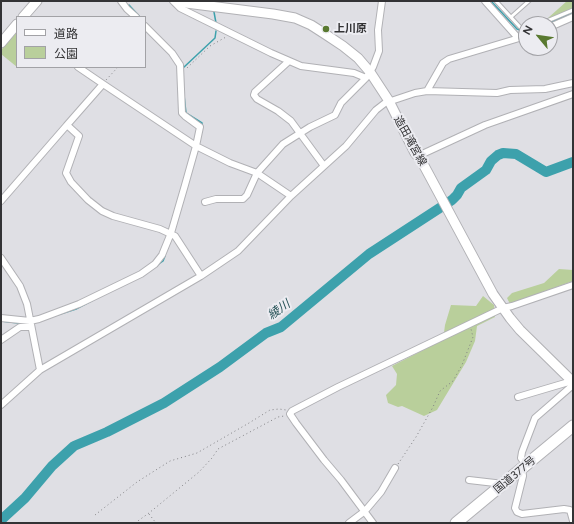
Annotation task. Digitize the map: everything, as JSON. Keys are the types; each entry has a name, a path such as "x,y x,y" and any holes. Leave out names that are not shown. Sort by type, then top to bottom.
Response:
{"highway":[{"name":"国道377号","path":"456,523 573,426"}],"main road":[{"path":"24,16 37,1"},
{"name":"造田滝宮線","path":"177,1 186,4 274,14 295,18 311,25 343,46 358,58 368,75 389,102 397,119 503,308 520,330 573,383"},
{"path":"1,43 16,25"}],"street":[{"path":"173,1 180,8 301,66 368,75"},
{"path":"205,202 216,199 243,199 247,195 257,174 284,144 310,127 335,115 341,103 368,75 376,60 382,1"},
{"path":"427,91 443,63 449,59 518,38 485,1"},
{"path":"123,2 135,16"},
{"path":"558,24 573,17"},
{"path":"1,340 20,327 31,324 39,319 79,304 141,274 155,264 162,255 171,233 196,146 200,126 182,113 180,65 172,53 146,27"},
{"path":"289,61 255,92 254,95 257,99 278,111 291,122 301,133 306,144 324,166"},
{"path":"79,68 196,146 230,163 257,174 291,196"},
{"path":"1,405 40,370 201,276 238,251 291,196 346,146 376,110 389,102 427,91 497,94 510,90 545,89 573,83"},
{"path":"1,200 103,84"},
{"path":"418,156 485,125 573,94"},
{"path":"67,125 79,136 66,173 71,182 88,200 102,211 113,216 171,233 178,240 201,276"},
{"path":"1,258 20,286 31,324 40,370"},
{"path":"373,523 324,460 291,413 338,387 503,308 573,285"},
{"path":"1,318 31,324"},
{"path":"518,397 573,383"},
{"path":"573,383 535,418 522,452 521,458 524,467 523,476 515,508 517,512 522,514 564,509 572,510 573,521"},
{"path":"349,523 365,511 382,492 395,468"},
{"path":"469,480 503,485"}],"lane":[{"path":"496,1 518,25"},
{"path":"511,17 529,1"},
{"path":"558,16 573,10"}],"path":[{"path":"181,71 186,69 216,41 232,34"},
{"path":"103,84 117,68"},
{"path":"395,468 416,437 440,391 453,381 462,365 473,337 470,324"},
{"path":"95,515 137,482 170,461 197,453 270,410 279,409 291,413"},
{"path":"135,523 199,472 218,450 278,417 291,413"},
{"path":"149,513 156,523"}],"green space":[{"path":"567,1 573,1 573,8 555,16 550,16"},
{"path":"16,33 16,66 1,54 1,50"},
{"path":"559,269 573,270 573,281 510,304 507,298 512,293 544,283"},
{"path":"483,296 494,305 495,317 477,326 475,341 466,362 437,410 424,416 402,406 398,407 388,403 386,395 396,385 397,374 392,366 443,340 445,325 451,305 476,306"}],"waterway":[{"path":"491,1 518,29"},
{"path":"129,5 139,16"},
{"path":"214,12 216,23"},
{"path":"558,19 573,12"},
{"path":"183,68 215,38 216,31"},
{"path":"184,95 186,113 202,123 202,132"},
{"name":"綾川","path":"1,520 25,498 52,466 74,446 107,432 164,403 220,367 266,333 281,327 369,254 452,200 461,188 486,170 491,161 498,155 503,153 516,154 546,172 573,162"},
{"path":"145,274 163,261 165,256"},
{"path":"54,316 76,309 93,300"},
{"path":"1,321 27,324"}],"place":[{"name":"上川原","path":"326,29"}]}
